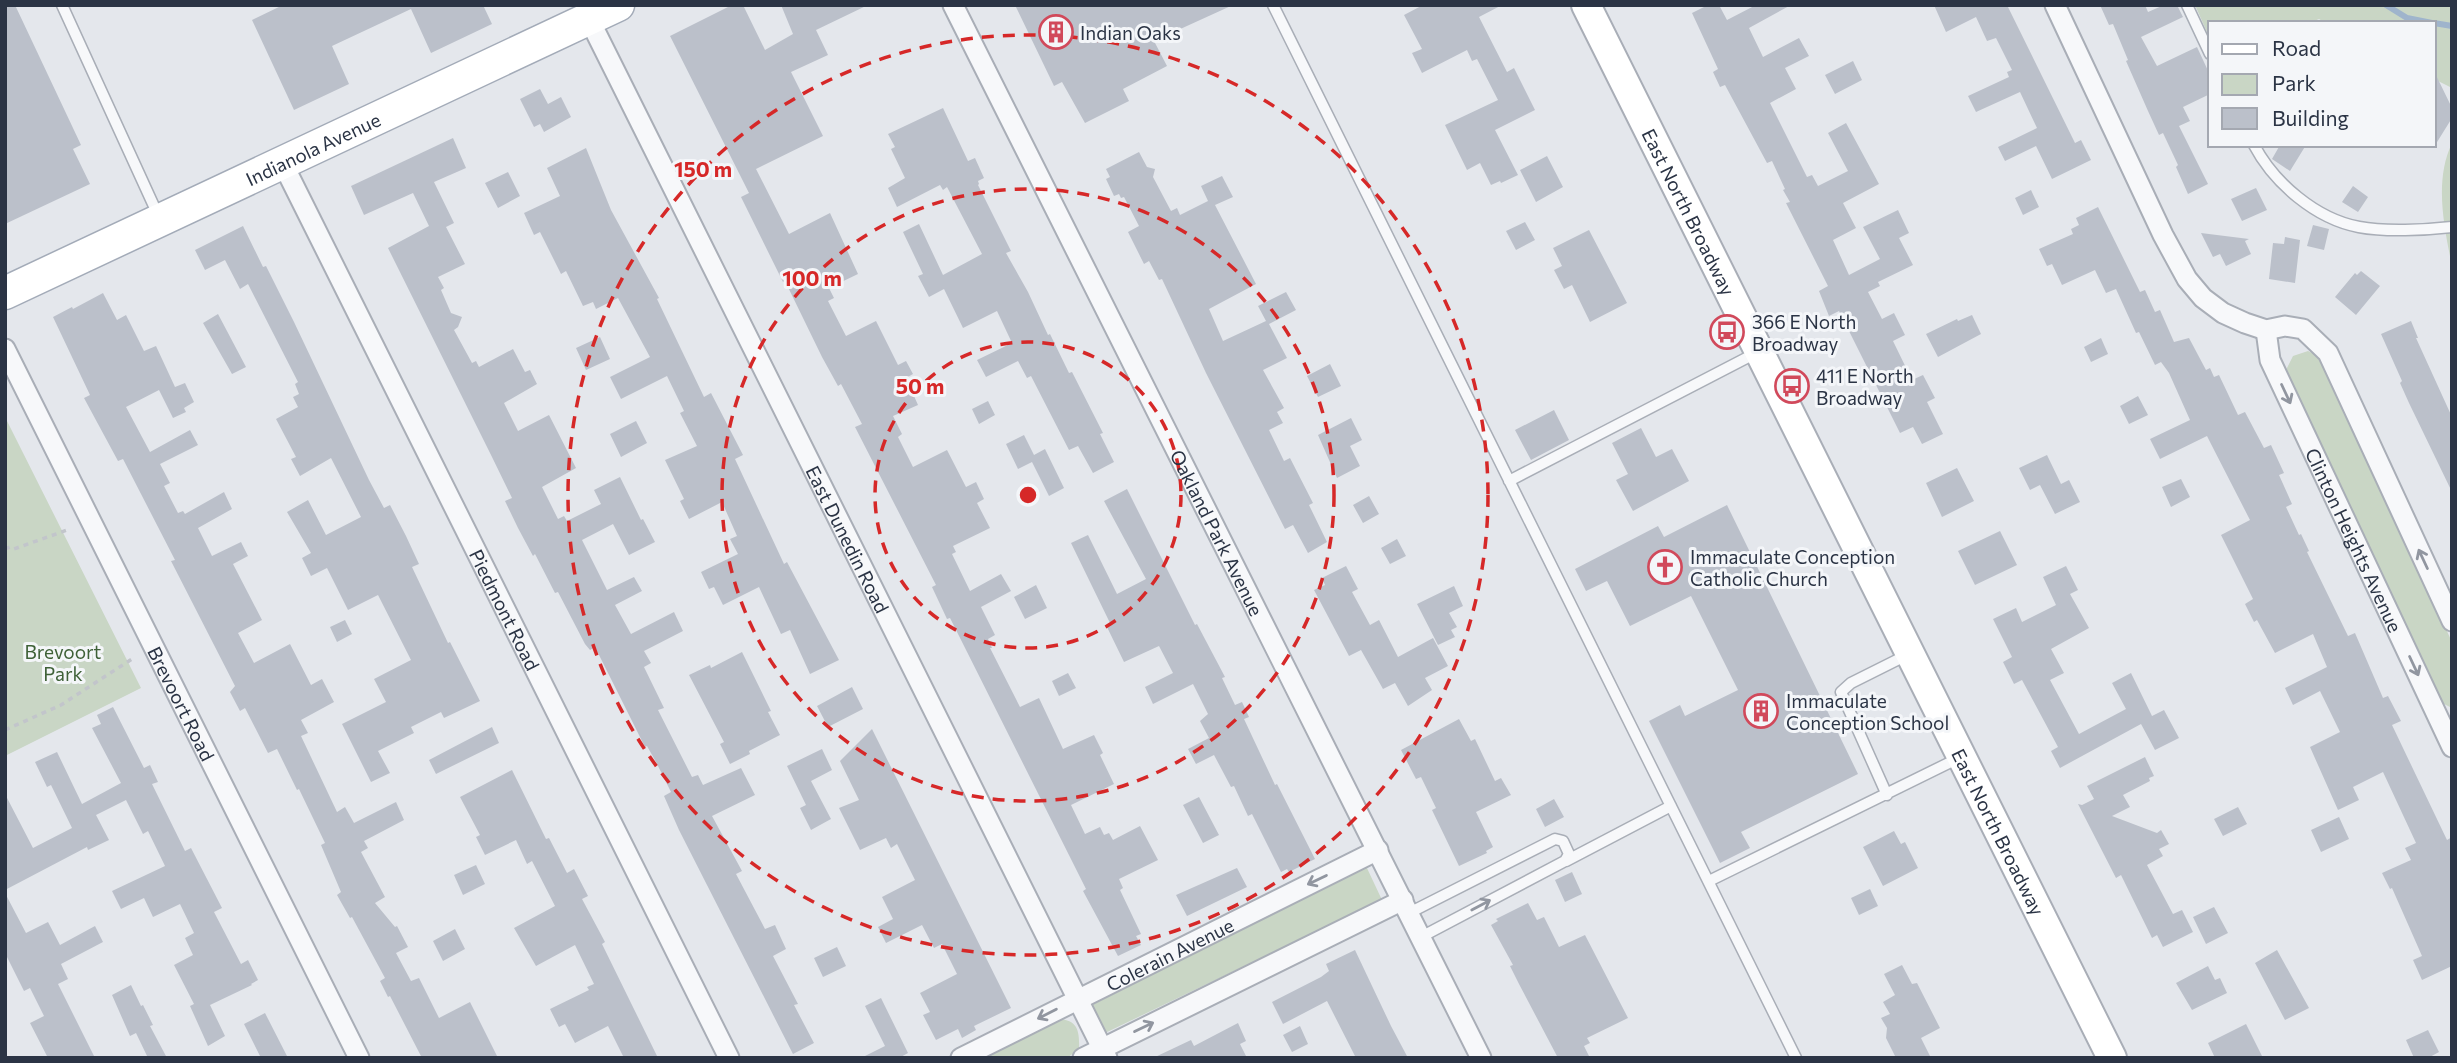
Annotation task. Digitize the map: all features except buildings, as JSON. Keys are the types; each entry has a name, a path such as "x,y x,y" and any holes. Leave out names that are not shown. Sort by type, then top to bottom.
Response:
{"main road":[{"name":"Indianola Avenue","path":"5,293 618,5"},
{"name":"East North Broadway","path":"1586,5 2112,1058"}],"street":[{"name":"Oakland Park Avenue","path":"953,5 1481,1058"},
{"path":"2055,5 2163,235 2187,279 2203,298 2223,313 2266,330 2285,326 2303,329 2328,353 2452,621"},
{"name":"East Dunedin Road","path":"589,19 1104,1053"},
{"name":"Piedmont Road","path":"282,162 729,1058"},
{"name":"Clinton Heights Avenue","path":"2266,330 2270,360 2449,735"},
{"name":"Brevoort Road","path":"5,349 359,1058"},
{"name":"Colerain Avenue","path":"961,1058 1378,850"},
{"path":"1083,1058 1104,1053 1406,906"}],"lane":[{"path":"62,5 160,220"},
{"path":"1273,5 1796,1058"},
{"path":"2187,5 2208,50"},
{"path":"2255,147 2270,170 2285,186 2306,203 2343,223 2370,229 2452,228"},
{"path":"1509,481 1759,351"},
{"path":"1887,795 1841,692 1851,683 1910,653"},
{"path":"1709,881 1962,757"},
{"path":"1421,937 1671,806"},
{"path":"1406,906 1555,839 1563,841 1569,854 1565,861"}],"path":[{"path":"5,549 10,547 14,550 70,529"},
{"path":"5,730 61,705 135,657"}],"green space":[{"path":"2195,5 2452,5 2452,88 2436,80 2436,21 2208,21 2208,34"},
{"path":"2452,143 2452,266 2442,188 2443,173"},
{"path":"2308,351 2316,355 2322,363 2452,642 2452,708 2440,702 2287,377 2286,370 2293,356"},
{"name":"Brevoort Park","path":"5,417 141,688 5,756"},
{"path":"1366,866 1382,900 1105,1033 1090,1006"},
{"path":"1052,1019 1071,1022 1079,1035 1079,1049 1067,1058 974,1058"}],"waterway":[{"path":"2386,5 2407,18 2422,21"},
{"path":"2436,23 2452,26"}],"place":[{"name":"Indian Oaks","path":"1056,32"},
{"name":"366 E North Broadway","path":"1727,332"},
{"name":"411 E North Broadway","path":"1792,386"},
{"name":"Immaculate Conception Catholic Church","path":"1665,567"},
{"name":"Immaculate Conception School","path":"1761,711"}]}
